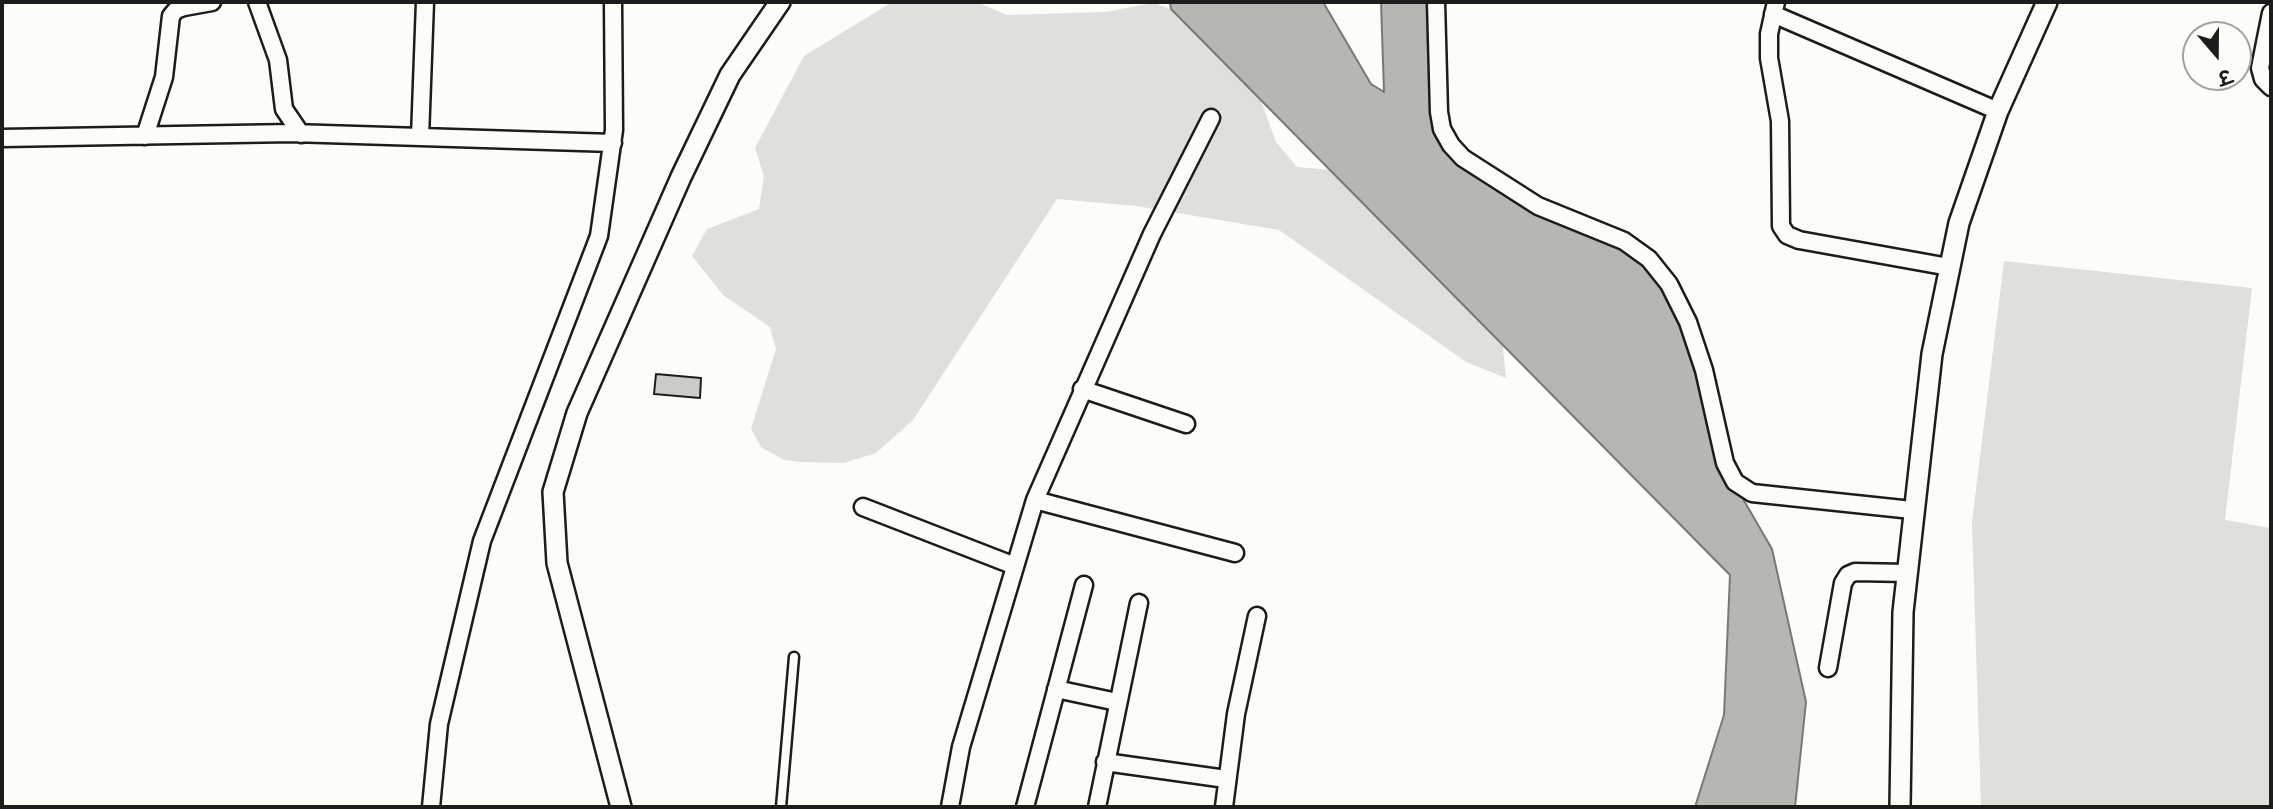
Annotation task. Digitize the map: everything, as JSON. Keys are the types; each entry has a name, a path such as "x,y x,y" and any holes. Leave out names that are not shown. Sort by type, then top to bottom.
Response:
{"street":[{"path":"145,136 164,77 171,16 176,9 212,2"},
{"path":"257,2 278,60 284,109 301,134"},
{"path":"420,137 425,2"},
{"path":"431,807 439,724 482,541 599,236 613,144 614,2"},
{"path":"621,807 557,563 553,492 577,413 690,157 730,75 780,2"},
{"path":"1436,2 1439,112 1442,130 1451,145 1463,158 1538,206 1558,217 1624,241 1649,259 1669,284 1688,322 1704,370 1725,463 1735,482 1752,493 1912,510"},
{"path":"1900,807 1907,573 1912,510 1932,354 1959,223 1998,111 2047,2"},
{"path":"1949,267 1799,240 1787,235 1781,226 1780,121 1769,58 1774,8 1998,111"},
{"path":"2271,13 2260,68 2263,79 2271,87"},
{"path":"950,807 961,747 1035,500 1152,234 1211,118"},
{"path":"2,138 301,134 613,144"},
{"path":"1082,389 1186,424"},
{"path":"1035,500 1235,553"},
{"path":"863,507 1015,566"},
{"path":"1828,668 1843,583 1848,575 1855,572 1907,573"},
{"path":"1025,807 1084,585"},
{"path":"1097,807 1116,702 1139,603"},
{"path":"1224,807 1226,779 1257,616"},
{"path":"1056,689 1116,702"},
{"path":"1105,762 1226,779"}],"lane":[{"path":"780,807 794,657"}],"shaded area":[{"path":"976,2 1007,15 1106,12 1153,3 1201,19 1251,74 1276,142 1297,167 1356,172 1501,329 1506,378 1466,362 1279,230 1136,206 1057,199 913,420 876,453 844,463 800,462 784,460 761,447 751,429 776,349 770,327 723,295 692,256 707,229 759,209 764,176 755,148 804,56 889,4"},
{"path":"1170,2 1323,2 1371,84 1384,92 1381,2 1431,2 1436,132 1541,206 1641,249 1675,312 1728,473 1772,549 1806,702 1795,807 1695,807 1724,715 1730,575 1171,9"},
{"path":"2004,261 2252,288 2225,520 2271,528 2271,807 1981,807 1972,522"}],"building":[{"path":"656,374 701,378 700,398 654,394"}]}
